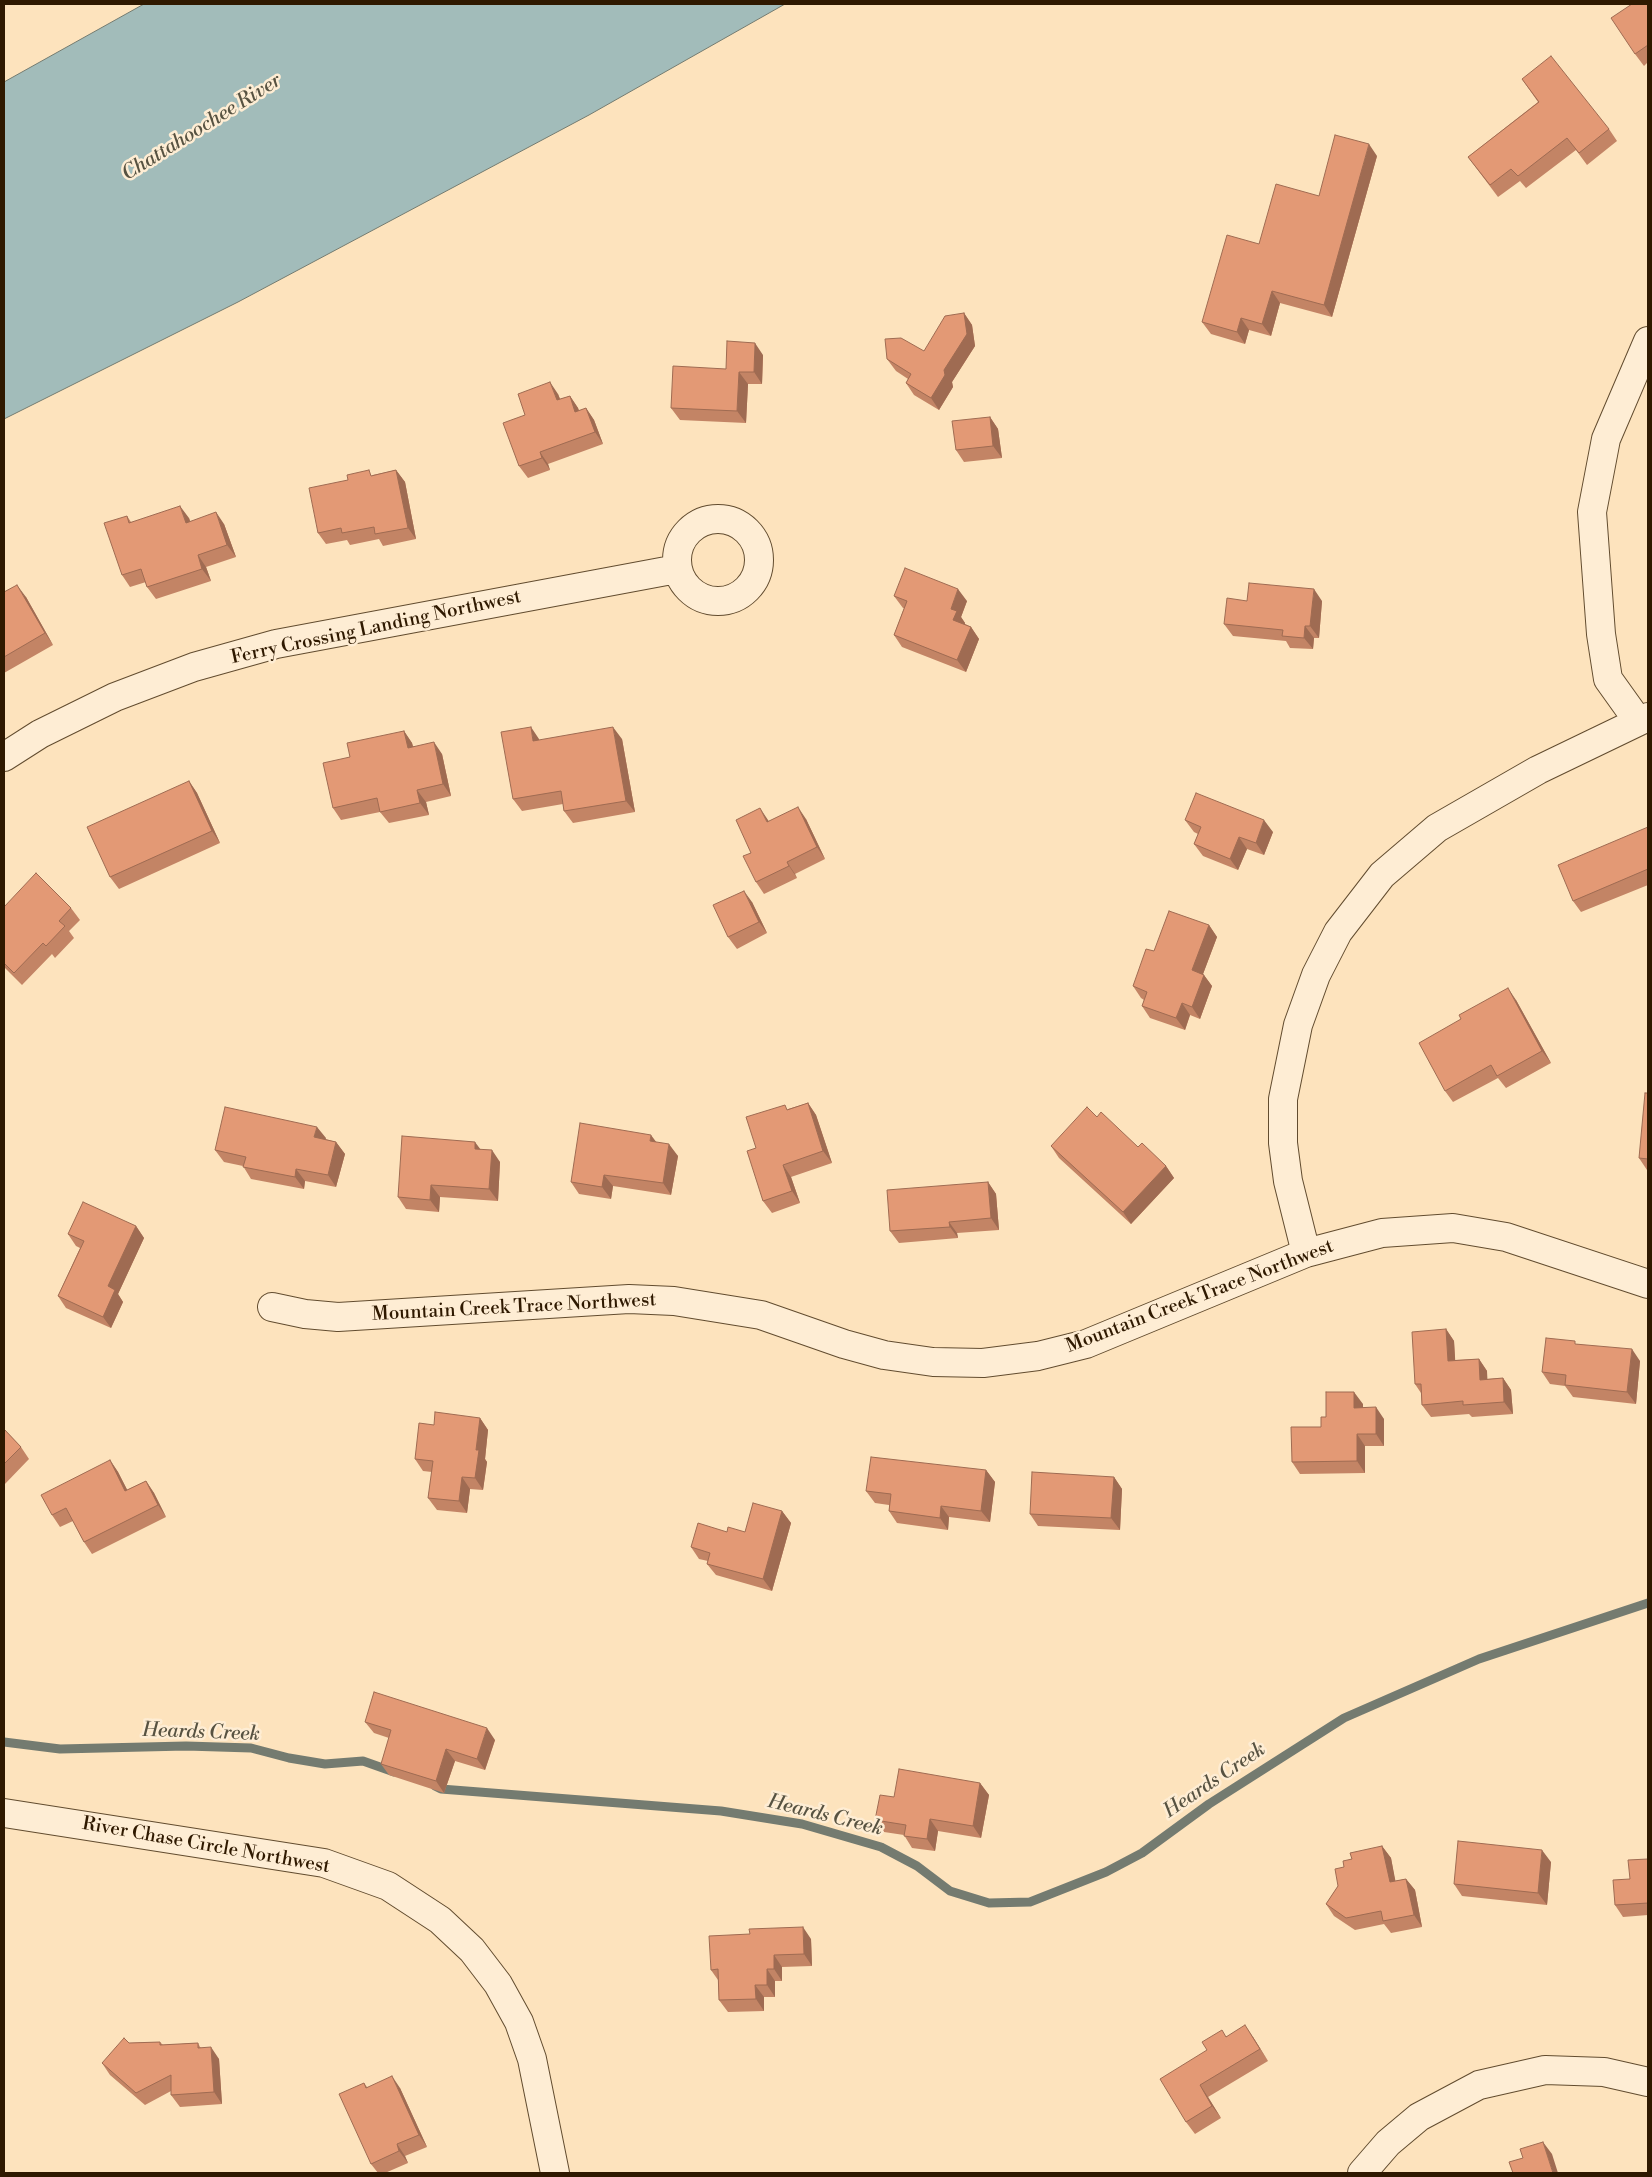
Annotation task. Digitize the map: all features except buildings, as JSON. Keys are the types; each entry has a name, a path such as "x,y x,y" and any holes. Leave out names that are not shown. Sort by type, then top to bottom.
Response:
{"street":[{"path":"1306,1253 1288,1180 1283,1143 1283,1099 1298,1025 1316,975 1338,932 1382,875 1437,828 1538,770 1643,719 1608,679 1601,634 1592,512 1606,440 1648,341"},
{"name":"Ferry Crossing Landing Northwest","path":"4,757 40,734 116,697 203,664 276,644 677,569"},
{"name":"Mountain Creek Trace Northwest","path":"272,1307 305,1314 338,1317 628,1299 674,1301 761,1315 844,1344 884,1355 933,1362 982,1363 1038,1356 1086,1344 1306,1253 1382,1233 1453,1228 1506,1237 1648,1284"},
{"name":"River Chase Circle Northwest","path":"4,1813 324,1863 388,1886 440,1920 472,1950 498,1984 518,2022 532,2058 555,2173"},
{"path":"1362,2173 1388,2143 1419,2117 1479,2086 1545,2070 1604,2072 1648,2082"}],"water":[{"name":"Chattahoochee River","path":"144,4 785,4 589,115 238,302 4,419 4,82"}],"waterway":[{"name":"Heards Creek","path":"435,1786 441,1789 721,1811 802,1824 881,1847 917,1866 950,1891 989,1903 1030,1902 1106,1872 1142,1853 1209,1804 1344,1718 1479,1659 1648,1603"},
{"name":"Heards Creek","path":"4,1742 60,1749 186,1746 251,1748 289,1758 325,1764 363,1761 394,1772"}]}
